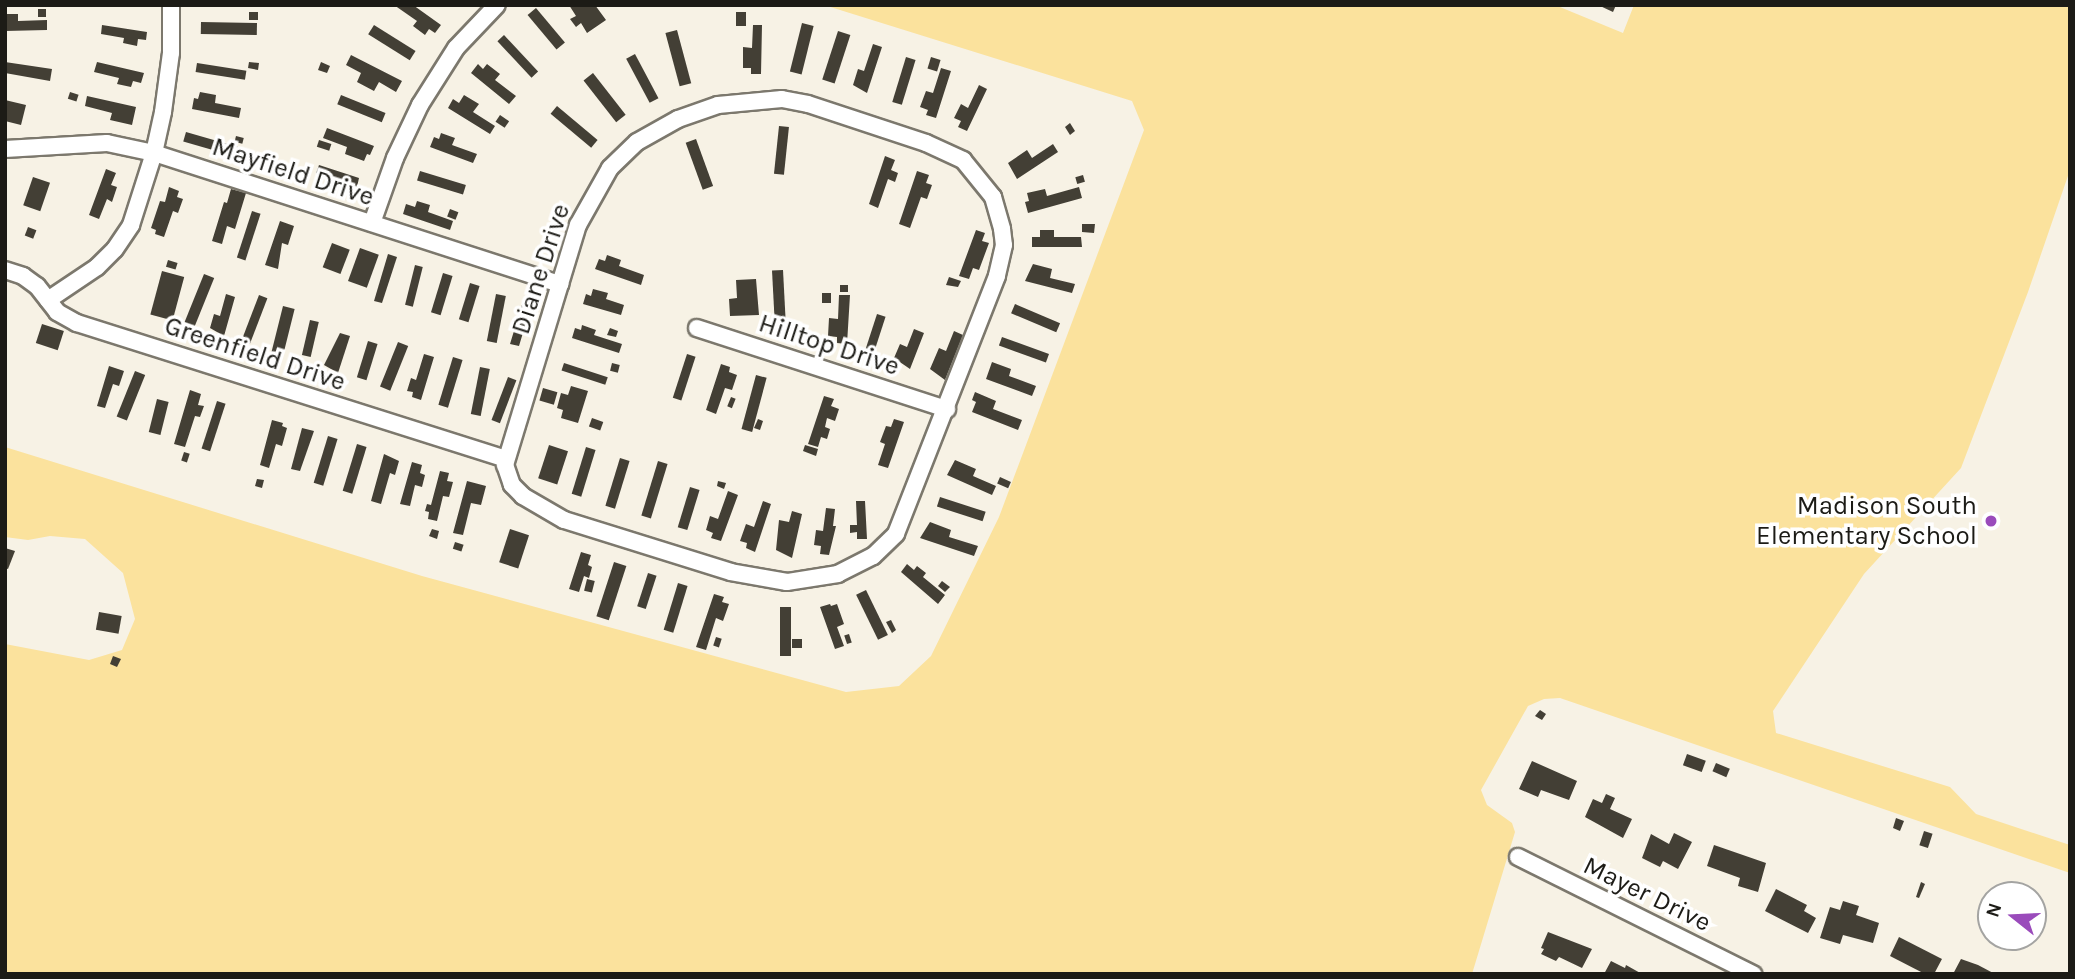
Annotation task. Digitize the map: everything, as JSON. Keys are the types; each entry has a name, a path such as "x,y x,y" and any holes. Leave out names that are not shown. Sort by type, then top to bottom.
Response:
{"street":[{"path":"48,300 97,267 115,249 131,225 154,153 168,85 171,5"},
{"path":"372,223 395,158 420,104 456,48 497,5"},
{"name":"Diane Drive","path":"761,99 808,104 948,152 974,171 992,197 1003,229 1002,261 906,517 886,547 838,574 804,580 751,578 564,520 523,496 506,472 506,459 560,284 588,204 610,168 637,142 678,119 718,105 761,99"},
{"name":"Mayfield Drive","path":"5,149 107,143 154,153 560,284"},
{"name":"Greenfield Drive","path":"5,270 23,276 58,312 77,323 506,459"},
{"name":"Hilltop Drive","path":"697,328 947,409"},
{"name":"Mayer Drive","path":"1518,857 1753,974"}],"shaded area":[{"path":"824,5 1555,5 1623,33 1634,5 2070,5 2070,170 2028,292 1961,468 1864,574 1773,711 1776,733 1950,787 1976,814 2070,845 2070,873 1560,698 1544,699 1528,706 1481,790 1487,805 1512,823 1515,832 1472,974 5,974 5,644 89,660 122,650 135,619 123,573 85,539 50,536 28,540 5,537 5,447 422,576 846,692 899,686 931,656 999,517 1144,130 1132,101"}],"building":[{"path":"394,5 413,5 441,25 435,33 429,29 425,35 413,26 417,21"},
{"path":"569,5 595,5 606,20 587,33 581,23 576,27 570,19 576,16"},
{"path":"1598,5 1616,5 1613,12"},
{"path":"536,8 565,42 556,50 528,15"},
{"path":"38,9 46,9 46,17 38,17"},
{"path":"249,12 258,12 258,20 249,20"},
{"path":"736,12 746,12 746,26 736,26"},
{"path":"5,14 18,14 18,21 47,20 47,30 5,31"},
{"path":"201,22 257,23 257,35 201,34"},
{"path":"802,23 814,26 802,74 790,72"},
{"path":"102,25 147,32 146,40 138,39 137,46 123,43 124,38 101,34"},
{"path":"374,25 416,51 410,60 368,34"},
{"path":"753,25 762,25 761,74 751,74 751,68 743,68 743,47 752,48"},
{"path":"677,30 691,83 680,86 665,33"},
{"path":"838,31 850,35 835,84 822,80"},
{"path":"504,35 538,72 532,78 497,41"},
{"path":"873,44 882,47 867,93 853,85 858,69 864,71"},
{"path":"635,54 658,98 650,103 626,59"},
{"path":"351,55 402,81 396,92 379,82 374,91 357,82 361,73 346,65"},
{"path":"906,57 916,60 902,105 892,102"},
{"path":"931,57 941,60 937,71 927,68"},
{"path":"5,62 52,69 50,81 5,73"},
{"path":"97,62 144,73 141,83 133,81 131,87 117,84 119,78 94,72"},
{"path":"249,62 259,63 258,70 248,68"},
{"path":"321,62 330,66 327,73 318,70"},
{"path":"197,63 246,71 245,80 196,72"},
{"path":"478,64 483,69 487,64 500,74 495,80 516,96 509,104 471,73"},
{"path":"941,68 951,71 936,118 926,115 928,110 920,107 926,91 933,93"},
{"path":"593,73 626,115 616,122 584,80"},
{"path":"979,85 987,89 967,131 958,127 961,121 954,118 961,104 968,108"},
{"path":"70,92 79,95 76,101 68,99"},
{"path":"200,92 216,95 215,103 241,108 239,118 192,109 194,98 198,99"},
{"path":"341,95 386,113 382,122 337,104"},
{"path":"464,95 479,104 473,112 495,126 490,134 448,108 453,99 459,103"},
{"path":"87,96 136,107 132,125 110,120 112,113 85,106"},
{"path":"5,100 26,105 21,125 5,121"},
{"path":"557,106 598,140 591,148 551,114"},
{"path":"500,115 509,121 505,128 496,122"},
{"path":"1070,123 1075,131 1070,135 1065,127"},
{"path":"779,126 789,127 784,175 774,174"},
{"path":"327,128 374,146 370,155 367,154 364,161 345,154 347,147 323,138"},
{"path":"186,132 240,147 237,157 183,142"},
{"path":"441,133 455,138 452,145 477,154 473,163 430,147 434,137 439,139"},
{"path":"236,136 244,138 242,144 235,142"},
{"path":"696,139 713,186 703,190 686,143"},
{"path":"319,140 331,144 329,151 317,147"},
{"path":"1053,144 1058,152 1017,179 1008,163 1027,150 1032,158"},
{"path":"885,156 895,160 891,170 898,173 895,182 888,179 878,208 869,204"},
{"path":"319,165 359,178 357,187 351,185 349,191 335,186 337,180 316,173"},
{"path":"106,169 116,173 111,185 117,187 112,202 107,199 99,219 89,215"},
{"path":"420,171 466,185 463,195 417,181"},
{"path":"917,171 929,175 926,183 932,185 927,199 921,197 910,228 899,224"},
{"path":"1083,175 1085,182 1077,184 1075,177"},
{"path":"33,177 50,183 40,211 23,205"},
{"path":"169,187 179,191 177,197 183,199 178,213 173,211 164,237 155,234 156,230 151,228 160,201 165,202"},
{"path":"1079,187 1082,198 1028,213 1025,202 1029,201 1027,193 1045,189 1047,196"},
{"path":"231,189 246,193 235,229 227,226 222,244 212,241 224,202 227,203"},
{"path":"417,201 430,205 428,212 453,221 450,230 403,214 406,204 415,207"},
{"path":"450,209 458,212 456,220 447,216"},
{"path":"252,211 261,214 245,260 237,258"},
{"path":"280,221 294,226 288,245 282,243 278,269 265,265"},
{"path":"1082,224 1095,224 1094,233 1082,232"},
{"path":"28,227 36,230 33,239 25,235"},
{"path":"976,230 985,233 982,241 989,243 979,270 973,268 969,279 959,276"},
{"path":"1040,230 1054,230 1054,237 1081,237 1082,247 1032,247 1032,237 1040,237"},
{"path":"332,243 350,250 340,274 323,267"},
{"path":"360,248 379,255 367,288 348,281"},
{"path":"388,254 397,257 382,303 374,301"},
{"path":"607,255 621,260 619,266 644,275 641,285 595,269 599,259 605,261"},
{"path":"168,260 178,263 176,270 166,267"},
{"path":"1033,264 1052,269 1050,278 1075,284 1072,293 1025,281"},
{"path":"415,265 423,267 413,307 405,305"},
{"path":"783,270 786,325 775,326 772,271"},
{"path":"162,271 184,277 173,320 150,314"},
{"path":"443,273 453,276 441,315 431,312"},
{"path":"204,274 214,278 195,326 185,322"},
{"path":"949,277 961,281 958,287 946,285"},
{"path":"756,279 759,315 730,316 729,299 737,298 736,280"},
{"path":"470,283 480,286 468,322 459,319"},
{"path":"840,285 848,285 848,292 840,292"},
{"path":"593,289 608,293 606,299 624,305 621,315 583,304 586,294 591,296"},
{"path":"822,293 831,293 831,303 822,303"},
{"path":"226,294 235,297 224,336 210,328 214,314 220,316"},
{"path":"496,294 506,296 497,343 487,341"},
{"path":"259,295 267,298 250,344 241,341"},
{"path":"839,295 850,295 847,344 837,343 837,337 828,336 829,318 838,319"},
{"path":"524,298 532,300 529,309 537,312 536,318 528,316 519,346 510,344"},
{"path":"1015,304 1060,323 1056,332 1011,313"},
{"path":"283,306 295,309 283,356 271,354"},
{"path":"877,314 886,317 873,356 864,353"},
{"path":"310,320 319,322 311,357 302,355"},
{"path":"42,324 64,331 58,350 36,343"},
{"path":"582,325 596,330 594,335 622,344 619,353 572,338 575,328 581,330"},
{"path":"610,328 618,331 616,337 607,335"},
{"path":"914,329 924,333 910,369 894,358 900,344 907,347"},
{"path":"954,331 963,335 945,380 930,369 939,348 946,351"},
{"path":"340,333 350,336 338,373 324,365"},
{"path":"1002,337 1049,354 1046,363 999,345"},
{"path":"368,341 378,344 366,380 357,377"},
{"path":"398,342 408,346 390,391 380,387"},
{"path":"424,354 434,357 421,400 412,397 413,392 407,391 411,378 416,380"},
{"path":"687,354 696,357 681,401 673,398"},
{"path":"453,357 463,360 448,408 438,405"},
{"path":"992,362 1011,369 1009,376 1036,386 1032,396 986,379"},
{"path":"564,363 608,377 605,385 562,371"},
{"path":"612,363 620,365 618,373 610,371"},
{"path":"721,364 730,367 729,372 737,375 732,390 725,388 716,414 706,410"},
{"path":"109,366 124,371 119,386 113,384 105,408 97,406"},
{"path":"480,367 490,369 481,416 471,414"},
{"path":"135,371 145,375 127,421 117,416"},
{"path":"756,375 767,378 752,432 742,429"},
{"path":"508,377 516,380 500,423 492,420"},
{"path":"571,386 588,391 578,423 561,418 563,410 557,408 561,393 568,395"},
{"path":"543,388 557,392 554,405 539,400"},
{"path":"190,390 201,394 198,405 204,406 200,417 195,416 185,447 174,444"},
{"path":"975,392 996,401 993,409 1022,420 1018,430 972,412 976,402 972,400"},
{"path":"824,396 834,399 831,406 839,409 835,421 827,418 825,427 830,429 827,439 821,437 818,447 808,444"},
{"path":"731,397 736,399 732,408 727,406"},
{"path":"157,399 169,402 160,435 149,432"},
{"path":"217,401 226,404 210,451 202,449"},
{"path":"592,418 603,422 600,431 589,426"},
{"path":"758,419 763,421 760,430 754,428"},
{"path":"894,419 904,422 888,468 878,465 885,444 880,442 886,426 891,427"},
{"path":"272,420 283,423 282,426 287,428 282,446 276,444 269,468 260,465"},
{"path":"302,428 314,431 300,471 291,469"},
{"path":"328,436 338,439 323,486 314,483"},
{"path":"357,444 367,447 352,494 343,491"},
{"path":"549,445 568,451 557,484 538,478"},
{"path":"805,445 818,449 816,456 803,451"},
{"path":"586,447 596,450 581,497 572,494"},
{"path":"184,452 190,454 187,462 181,461"},
{"path":"384,454 399,461 395,475 390,473 381,504 371,501"},
{"path":"620,458 630,461 615,509 605,506"},
{"path":"955,460 976,469 973,476 996,486 992,495 947,475"},
{"path":"658,461 668,464 651,518 641,516"},
{"path":"412,462 422,465 420,473 425,475 422,487 415,485 410,506 400,504"},
{"path":"440,471 449,473 447,481 453,482 449,497 443,496 437,521 428,519 429,512 425,511 427,504 431,505"},
{"path":"1000,477 1011,482 1008,488 997,483"},
{"path":"257,479 264,480 262,488 255,486"},
{"path":"467,481 486,486 481,505 471,503 463,535 453,533"},
{"path":"718,481 726,483 724,489 717,486"},
{"path":"690,487 700,490 687,530 678,527"},
{"path":"728,491 738,495 721,541 711,538 713,533 706,530 710,516 718,519"},
{"path":"940,497 986,512 983,521 937,507"},
{"path":"763,501 771,504 755,552 746,548 747,543 740,541 746,524 754,527"},
{"path":"856,501 865,501 867,539 857,539 857,532 850,533 850,525 857,525"},
{"path":"826,508 835,509 833,526 836,526 829,555 820,554 821,546 814,545 816,530 823,531"},
{"path":"792,511 802,514 792,558 776,550 779,520 789,522"},
{"path":"930,522 951,530 949,537 978,546 974,556 920,538"},
{"path":"432,529 439,531 437,539 429,536"},
{"path":"510,529 529,535 518,568 499,562"},
{"path":"455,542 464,545 461,551 453,549"},
{"path":"5,548 15,551 8,569 5,568"},
{"path":"581,552 591,555 588,565 592,567 589,578 584,576 579,592 569,589"},
{"path":"614,562 626,566 609,620 596,616"},
{"path":"907,564 914,570 917,566 926,573 923,577 945,595 938,604 901,572"},
{"path":"648,573 657,576 646,609 637,606"},
{"path":"587,579 595,581 592,593 584,591"},
{"path":"942,581 950,587 945,592 938,586"},
{"path":"678,583 688,586 673,633 664,630"},
{"path":"866,590 888,635 878,640 856,595"},
{"path":"714,594 724,597 722,602 729,604 723,621 716,618 706,650 696,647"},
{"path":"837,604 844,624 837,627 844,646 835,649 820,607"},
{"path":"780,607 791,607 791,656 780,656"},
{"path":"99,612 122,616 119,634 96,630"},
{"path":"891,620 896,630 892,633 886,622"},
{"path":"849,634 852,643 847,644 844,636"},
{"path":"716,637 722,639 719,647 713,646"},
{"path":"792,639 802,639 802,648 792,648"},
{"path":"113,656 121,659 117,667 110,664"},
{"path":"1540,710 1546,714 1542,720 1535,716"},
{"path":"1687,754 1706,761 1702,772 1683,765"},
{"path":"1532,761 1577,781 1569,800 1541,790 1538,797 1519,789"},
{"path":"1716,763 1730,769 1726,777 1712,771"},
{"path":"1606,794 1615,798 1610,809 1632,819 1623,838 1585,817 1593,799 1602,803"},
{"path":"1896,818 1904,821 1900,831 1893,828"},
{"path":"1924,831 1933,834 1928,848 1919,845"},
{"path":"1674,833 1692,842 1678,869 1663,861 1660,867 1642,858 1651,834 1669,844"},
{"path":"1714,845 1766,863 1758,892 1738,886 1740,878 1707,866"},
{"path":"1921,882 1925,884 1919,898 1916,897"},
{"path":"1776,889 1807,905 1804,911 1816,918 1808,933 1765,911"},
{"path":"1843,901 1859,906 1856,915 1879,923 1873,943 1843,935 1840,944 1820,938 1830,907 1840,910"},
{"path":"1548,932 1592,949 1582,968 1559,957 1556,961 1541,954"},
{"path":"1899,937 1942,959 1934,974 1925,974 1890,956"},
{"path":"1961,959 1978,965 1995,974 1953,974"},
{"path":"1611,961 1625,968 1626,965 1642,974 1604,974"}],"place":[{"name":"Madison South Elementary School","path":"1991,521"}]}
